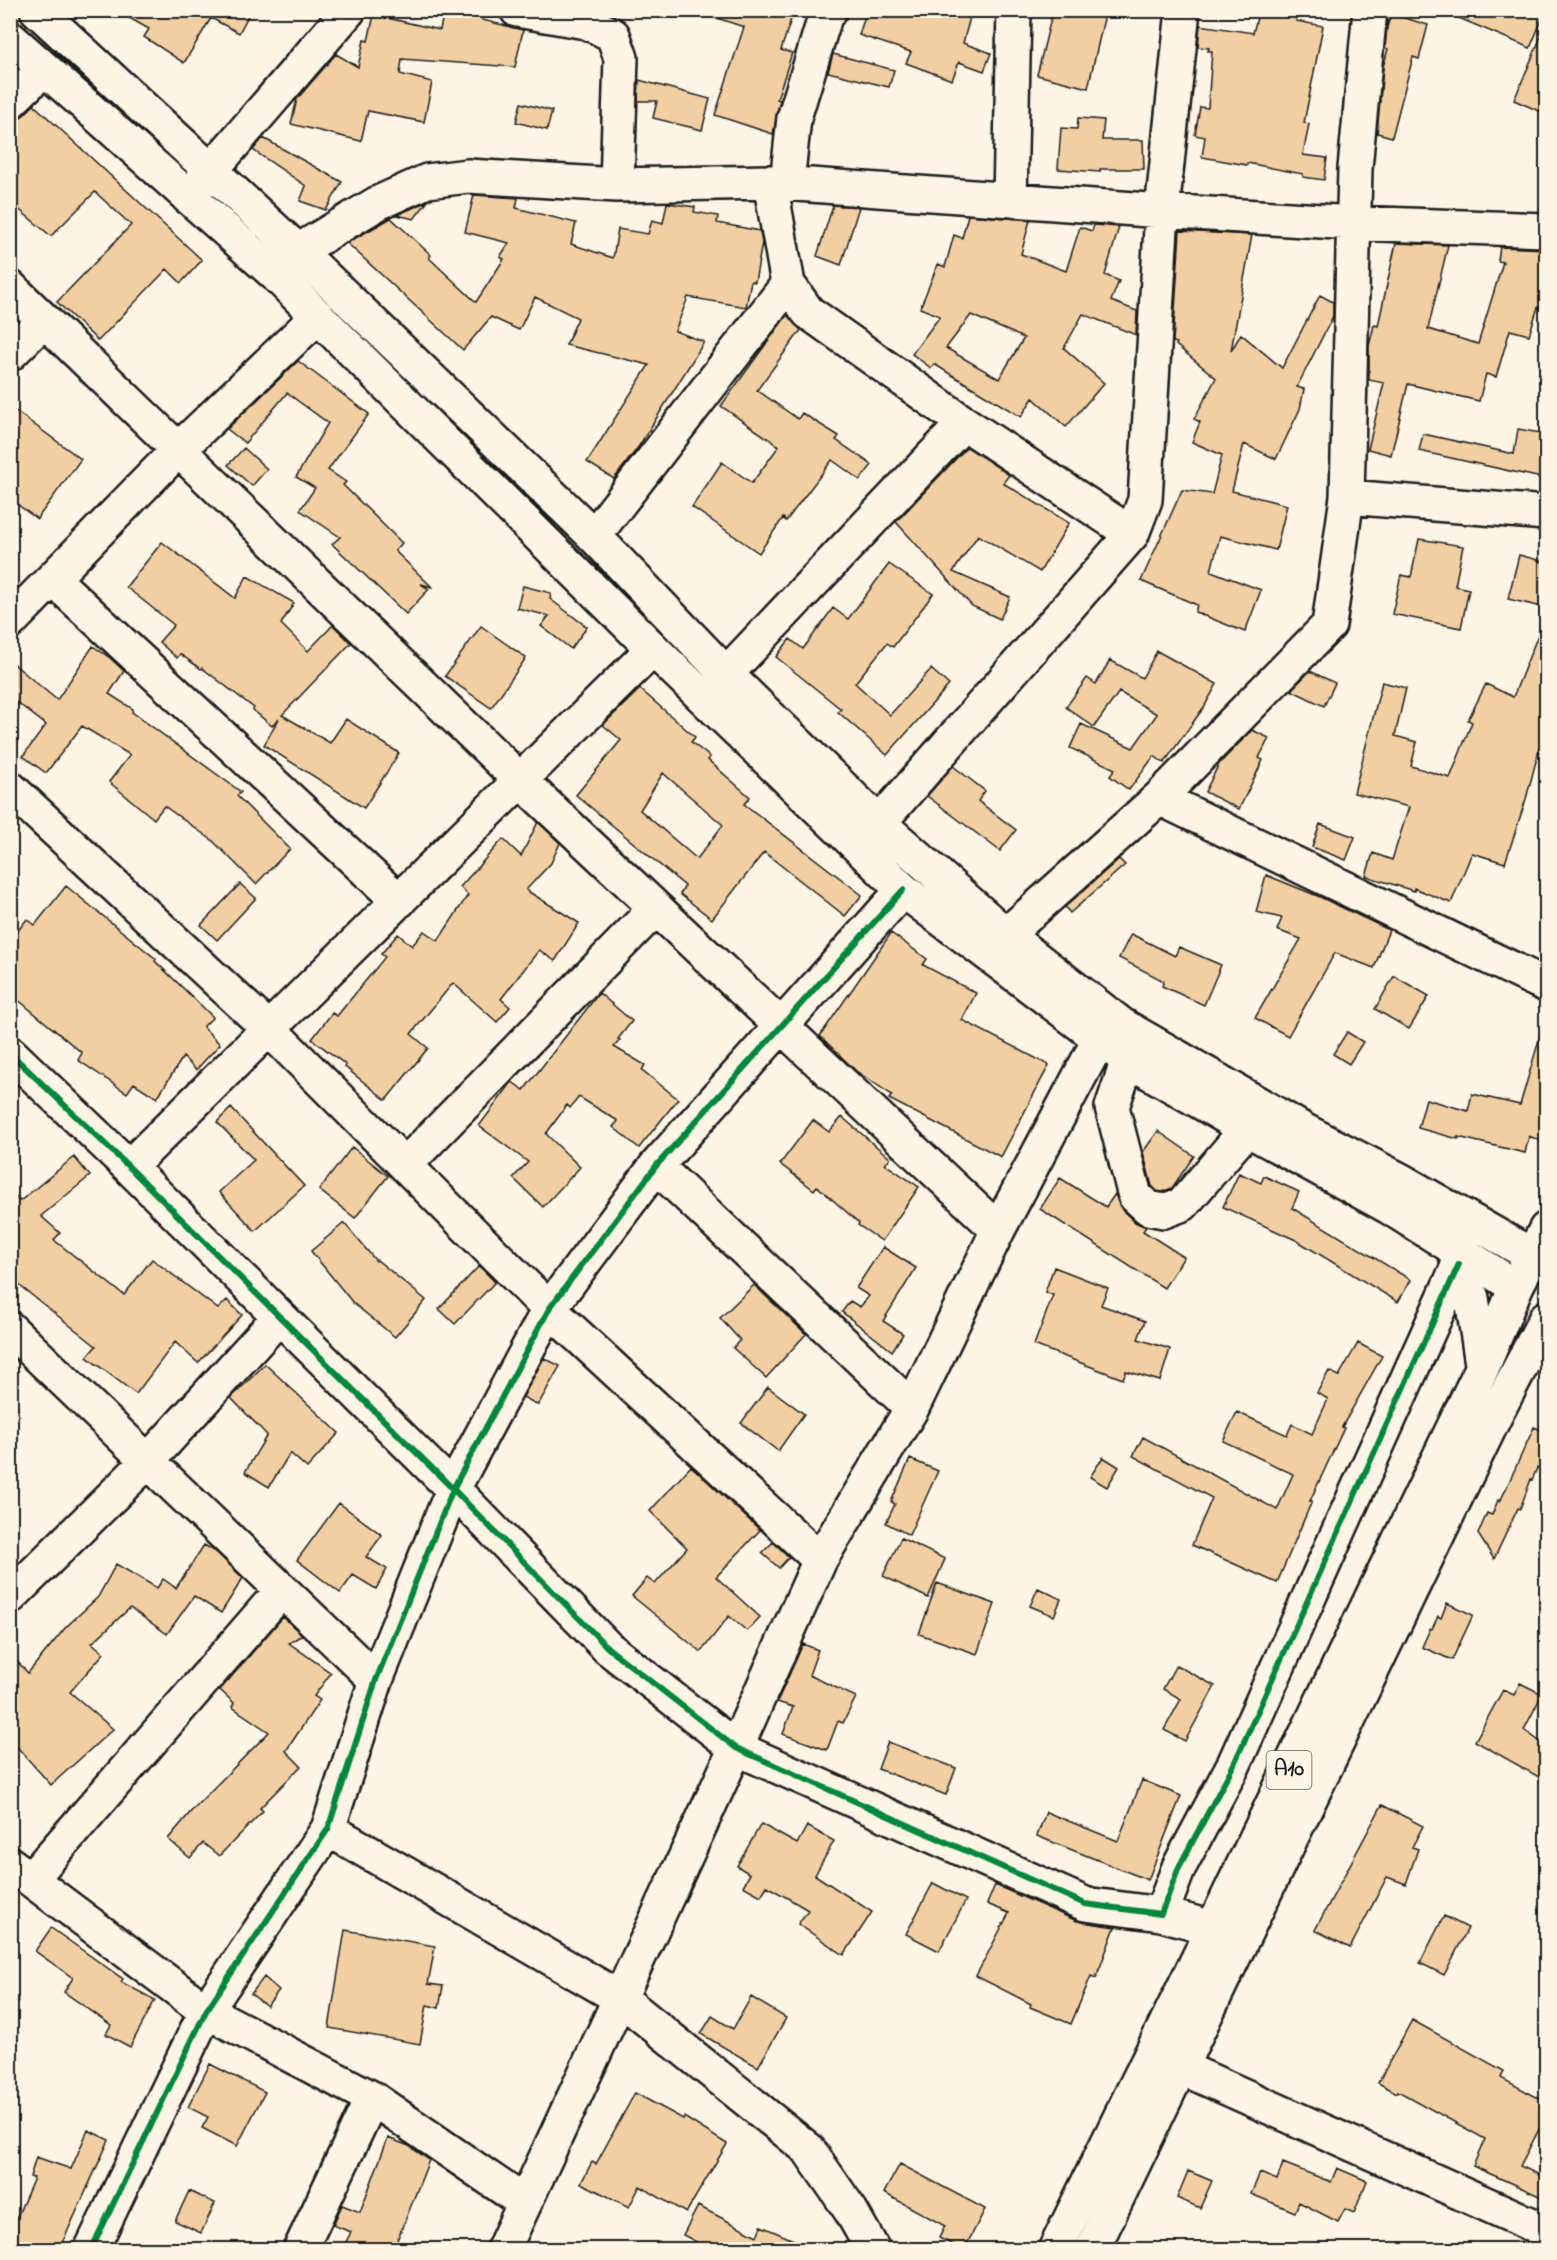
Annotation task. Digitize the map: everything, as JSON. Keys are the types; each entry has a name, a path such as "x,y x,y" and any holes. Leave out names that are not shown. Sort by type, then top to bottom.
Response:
{"main road":[{"path":"37,10 298,251 594,536 726,674 879,823 1006,935 1122,1025 1307,1132 1542,1249"},
{"path":"188,196 349,10"},
{"path":"517,10 586,22 619,23 621,58 617,185"},
{"path":"830,10 825,17 794,118 778,183 788,284 808,312 964,423 1132,534"},
{"path":"1010,200 1014,10"},
{"path":"879,823 1132,534 1145,500 1162,211 1184,10"},
{"path":"1006,935 1159,798 1329,625 1347,497 1355,168 1370,10"},
{"path":"10,38 274,273 653,649 903,890 1128,1060 1389,1207 1456,1256 1546,1301"},
{"path":"10,102 44,69"},
{"path":"298,251 378,203 427,181 468,176 617,185 778,183 1353,223 1546,230"},
{"path":"594,536 788,284"},
{"path":"10,287 520,780 998,1230"},
{"path":"10,622 178,450 318,316"},
{"path":"10,354 44,320"},
{"path":"726,674 964,423"},
{"path":"1347,497 1546,513"},
{"path":"53,579 399,901"},
{"path":"129,1167 653,649"},
{"path":"10,788 269,1029 549,1309 820,1560"},
{"path":"1159,798 1546,985"},
{"path":"91,2250 206,2011 328,1829 376,1680 453,1489 549,1309 656,1166 903,890"},
{"path":"405,1165 656,908"},
{"path":"503,2250 736,1748 820,1560 912,1408 998,1230 1099,1040"},
{"path":"1128,1060 1112,1107 1135,1196 1148,1208 1164,1211 1183,1204 1247,1129"},
{"path":"14,1063 129,1167 453,1489 608,1648 736,1748 1084,1904 1161,1914 1213,1928"},
{"path":"656,1166 912,1408"},
{"name":"A10","path":"1055,2250 1213,1928 1483,1366 1516,1287 1542,1249"},
{"path":"1456,1256 1472,1298 1483,1366"},
{"path":"1161,1914 1179,1867 1234,1764 1456,1256"},
{"path":"12,1592 148,1461 279,1317"},
{"name":"A10","path":"1092,2250 1487,1434 1546,1318"},
{"path":"10,1329 376,1680"},
{"path":"282,1590 21,1871 206,2011 372,2098 525,2203"},
{"path":"328,1829 620,1998 808,2149 851,2211 873,2250"},
{"path":"1180,2067 1546,2231"},
{"path":"300,2250 372,2098"},
{"path":"1543,2250 1546,2242"}],"building":[{"path":"115,10 251,10 239,33 211,18 184,63 144,37 149,29"},
{"path":"444,10 483,13 482,20 523,30 515,67 402,59 400,74 432,82 424,122 368,111 361,141 291,124 297,99 336,54 358,67 364,40 368,41 374,15 440,30"},
{"path":"706,10 794,10 781,50 792,53 777,99 780,100 773,134 715,115 744,27 705,14"},
{"path":"867,10 907,10 937,20 940,10 972,10 963,43 991,53 984,71 959,62 952,80 906,63 911,52 859,35"},
{"path":"1053,10 1106,10 1088,88 1037,75"},
{"path":"1259,10 1299,10 1296,21 1323,26 1304,123 1309,124 1303,155 1327,158 1324,180 1247,163 1247,165 1202,157 1205,137 1195,135 1200,107 1208,108 1212,51 1208,51 1209,48 1198,47 1200,25 1253,33"},
{"path":"1440,10 1546,10 1530,48"},
{"path":"1391,14 1428,25 1419,59 1413,57 1392,137 1377,133 1383,67 1388,49 1385,48 1387,27"},
{"path":"1546,25 1546,114 1514,100"},
{"path":"833,54 894,70 889,87 828,72"},
{"path":"639,80 710,99 702,130 653,118 657,101 638,101"},
{"path":"521,103 552,111 547,130 516,122"},
{"path":"34,105 202,260 181,283 167,269 98,341 57,302 131,225 95,192 51,236 10,202 10,128"},
{"path":"1078,118 1104,120 1102,140 1143,140 1144,169 1100,169 1100,172 1058,169 1061,128 1077,129"},
{"path":"263,138 342,182 326,210 300,201 306,186 253,150"},
{"path":"474,195 518,198 516,208 576,223 571,244 613,258 618,229 648,234 652,220 663,223 667,203 695,207 694,212 718,216 717,223 760,231 762,243 755,282 751,281 746,307 688,297 675,331 704,342 639,446 614,479 587,462 649,365 566,345 578,318 535,297 519,330 491,317 463,350 347,243 391,218 476,302 504,259 500,257 509,243 465,232"},
{"path":"428,201 414,219 397,215"},
{"path":"833,205 859,207 841,265 817,256"},
{"path":"968,215 1030,220 1021,254 1066,271 1080,227 1092,231 1094,225 1119,227 1105,275 1119,281 1111,301 1137,311 1136,335 1083,314 1064,348 1104,383 1066,427 1033,398 1021,417 934,364 931,368 912,354 940,316 920,308 938,264 945,267 954,235 962,238","holes":["971,315 1024,338 999,379 946,348"]},
{"path":"1180,231 1252,235 1231,351 1241,334 1282,368 1320,295 1333,302 1333,316 1297,387 1304,389 1300,409 1276,459 1244,444 1232,491 1287,505 1276,550 1220,536 1211,571 1261,590 1245,632 1195,612 1197,605 1141,581 1182,490 1212,494 1222,455 1192,442 1200,422 1194,419 1216,378 1176,345 1177,343 1173,342"},
{"path":"1396,243 1448,245 1428,329 1478,344 1503,262 1498,261 1500,247 1546,249 1546,309 1538,307 1529,335 1510,330 1496,377 1486,374 1479,401 1408,384 1391,455 1368,449 1384,383 1369,380 1369,346 1374,325 1378,326"},
{"path":"787,315 801,330 757,390 798,419 802,413 839,436 836,440 872,465 860,480 832,460 786,521 783,518 759,553 692,507 722,462 752,483 779,446 721,406"},
{"path":"298,361 369,414 328,470 346,482 343,485 402,543 395,551 432,587 421,584 429,589 406,614 332,544 340,537 300,510 315,488 296,477 328,423 287,393 245,443 227,429"},
{"path":"10,407 81,459 37,519 10,499"},
{"path":"1518,429 1546,434 1546,479 1419,451 1423,434 1514,454"},
{"path":"967,447 1009,475 1003,483 1069,523 1040,572 978,535 953,572 1010,597 1000,619 972,606 896,522"},
{"path":"244,448 267,469 252,486 228,465"},
{"path":"1419,539 1463,546 1455,586 1469,589 1461,628 1392,614 1401,575 1411,577"},
{"path":"162,542 235,598 247,576 294,603 281,624 308,651 333,625 351,643 282,715 330,743 346,719 399,753 364,808 264,745 279,719 272,726 253,710 254,708 202,668 180,654 177,658 159,642 174,625 126,587"},
{"path":"1519,555 1546,562 1546,608 1508,599"},
{"path":"889,564 933,594 893,647 887,643 855,683 890,715 931,669 949,685 887,755 838,712 841,709 776,657 790,639 803,649 833,608 848,619"},
{"path":"523,586 551,593 550,599 587,627 571,649 541,626 549,616 517,608"},
{"path":"1546,615 1546,748 1540,746 1505,863 1472,853 1451,903 1414,888 1414,891 1366,876 1373,853 1392,860 1409,807 1354,793 1382,682 1406,688 1395,736 1417,742 1411,766 1450,778 1472,722 1468,720 1486,684 1513,697"},
{"path":"481,626 526,658 491,708 445,676"},
{"path":"93,646 124,671 109,694 133,709 132,712 241,792 237,796 290,849 256,884 212,840 164,806 154,819 109,782 130,755 82,726 46,773 23,756 46,725 10,697 10,661 57,700"},
{"path":"1157,651 1217,684 1204,707 1164,763 1154,756 1129,790 1110,776 1115,769 1070,748 1081,724 1133,748 1157,714 1119,692 1094,727 1066,707 1087,678 1096,684 1110,660 1142,678"},
{"path":"1310,671 1335,683 1324,706 1291,690"},
{"path":"640,689 695,737 691,742 710,757 708,760 750,797 744,804 862,895 845,916 764,852 712,919 680,894 685,886 576,795 621,740 603,725","holes":["663,773 723,825 697,859 640,810"]},
{"path":"1252,730 1269,738 1259,758 1263,760 1239,809 1205,792 1219,764"},
{"path":"953,766 985,791 978,801 1016,830 1000,851 927,796"},
{"path":"538,822 560,843 551,863 526,890 579,923 555,961 539,950 501,999 510,1007 497,1022 453,983 411,1034 428,1048 386,1100 312,1039 332,1013 337,1016 385,957 381,954 398,934 412,946 424,931 438,941 468,895 460,887 503,839 521,856"},
{"path":"1320,824 1355,837 1346,860 1312,847"},
{"path":"1119,859 1125,865 1070,913 1065,907"},
{"path":"1266,875 1320,897 1389,930 1374,968 1335,953 1288,1036 1255,1018 1301,939 1277,930 1282,918 1256,912"},
{"path":"240,884 256,898 217,940 201,925"},
{"path":"66,886 156,959 155,961 213,1017 203,1027 220,1044 196,1070 183,1057 157,1098 134,1083 127,1093 78,1060 82,1053 10,993 10,941 27,919 35,925"},
{"path":"891,933 927,959 923,965 976,993 962,1020 1049,1065 1001,1157 889,1099 892,1095 856,1071 820,1036"},
{"path":"1131,934 1175,956 1179,947 1221,965 1204,1005 1162,986 1164,981 1119,958"},
{"path":"1394,976 1429,996 1409,1029 1375,1009"},
{"path":"599,993 632,1021 614,1047 645,1065 642,1070 678,1099 639,1148 613,1127 618,1121 579,1097 570,1108 567,1105 546,1134 580,1167 543,1207 513,1178 528,1162 479,1126 512,1082 524,1090"},
{"path":"1347,1032 1363,1042 1349,1064 1333,1054"},
{"path":"1541,1033 1546,1034 1546,1143 1529,1136 1525,1153 1418,1128 1426,1099 1468,1111 1472,1094 1520,1105"},
{"path":"231,1108 304,1186 255,1231 219,1192 254,1160 217,1122"},
{"path":"842,1117 890,1158 885,1164 919,1187 882,1241 858,1225 859,1223 817,1186 814,1190 780,1164 813,1120 829,1132"},
{"path":"1158,1131 1194,1156 1172,1188 1162,1192 1152,1186 1143,1152"},
{"path":"352,1147 388,1176 355,1218 319,1190"},
{"path":"74,1157 90,1176 41,1216 60,1233 54,1240 124,1295 152,1259 218,1309 227,1300 242,1315 198,1363 175,1342 136,1394 87,1357 96,1346 10,1278 10,1191 20,1201"},
{"path":"1239,1173 1261,1183 1264,1176 1299,1192 1292,1208 1411,1280 1398,1302 1296,1240 1223,1207"},
{"path":"1060,1178 1106,1207 1115,1194 1122,1210 1135,1222 1146,1227 1143,1231 1184,1257 1164,1288 1040,1209"},
{"path":"344,1223 376,1261 426,1300 395,1337 353,1303 311,1251"},
{"path":"883,1247 916,1268 883,1321 903,1334 892,1351 842,1312 850,1301 860,1307 869,1296 856,1288"},
{"path":"479,1266 495,1282 455,1324 439,1309"},
{"path":"1054,1267 1108,1288 1101,1305 1145,1321 1138,1339 1170,1349 1160,1381 1126,1371 1123,1379 1034,1345 1053,1295 1045,1292"},
{"path":"754,1285 806,1334 766,1378 733,1348 740,1340 720,1318"},
{"path":"1358,1343 1382,1356 1342,1427 1344,1428 1310,1501 1312,1501 1277,1583 1192,1545 1212,1498 1133,1456 1143,1437 1277,1510 1293,1474 1223,1441 1237,1412 1287,1435 1292,1424 1312,1434 1328,1399 1317,1393 1329,1371 1339,1376"},
{"path":"544,1358 560,1366 538,1405 523,1397"},
{"path":"265,1364 339,1433 307,1468 290,1453 269,1487 245,1472 267,1435 231,1398"},
{"path":"768,1387 804,1414 778,1451 741,1423"},
{"path":"1534,1427 1546,1432 1546,1459 1541,1470 1537,1468 1531,1479 1520,1509 1518,1508 1494,1559 1478,1534 1487,1513 1492,1515 1498,1500 1500,1502"},
{"path":"1103,1457 1119,1467 1107,1487 1090,1477"},
{"path":"910,1459 938,1471 909,1535 886,1523 895,1504 891,1502"},
{"path":"691,1466 760,1530 716,1577 760,1617 747,1631 729,1616 701,1652 632,1596 647,1578 655,1584 687,1548 650,1511"},
{"path":"339,1503 382,1535 366,1557 387,1569 376,1589 353,1575 340,1593 297,1560"},
{"path":"901,1538 945,1559 928,1598 883,1576"},
{"path":"773,1542 789,1557 779,1568 762,1553"},
{"path":"204,1545 216,1552 243,1578 221,1613 194,1596 167,1634 130,1608 92,1643 104,1653 70,1692 113,1729 51,1785 10,1739 10,1654 28,1673 66,1627 98,1597 116,1564 157,1588 163,1579 176,1588"},
{"path":"937,1583 995,1604 977,1654 919,1634"},
{"path":"1038,1588 1061,1599 1054,1616 1030,1606"},
{"path":"1447,1603 1473,1615 1452,1660 1422,1647 1438,1616 1441,1618"},
{"path":"283,1617 302,1635 289,1643 331,1673 314,1696 320,1700 286,1751 301,1766 260,1808 263,1811 219,1856 203,1843 190,1858 168,1839 194,1808 269,1732 232,1707 234,1703 220,1690"},
{"path":"803,1644 818,1650 809,1675 856,1697 843,1723 838,1721 827,1750 783,1734 793,1707 777,1702"},
{"path":"1176,1665 1215,1686 1185,1741 1164,1730 1181,1699 1163,1689"},
{"path":"1520,1683 1542,1694 1524,1730 1546,1746 1546,1781 1475,1741 1503,1690 1514,1695"},
{"path":"888,1742 956,1768 946,1795 878,1769"},
{"path":"1142,1780 1181,1796 1148,1880 1037,1836 1046,1812 1118,1841"},
{"path":"1382,1805 1423,1826 1412,1847 1418,1849 1406,1884 1387,1877 1350,1948 1315,1930"},
{"path":"761,1824 797,1844 807,1826 834,1841 815,1875 872,1912 844,1955 798,1924 808,1910 767,1886 761,1896 743,1886 750,1874 737,1866"},
{"path":"933,1883 966,1900 939,1951 906,1934"},
{"path":"995,1885 1077,1921 1115,1927 1096,1978 1091,1976 1071,2024 1030,2007 1031,2004 976,1976 1009,1913 987,1904"},
{"path":"1444,1916 1468,1928 1444,1975 1420,1963"},
{"path":"51,1928 123,1979 121,1982 155,2000 130,2047 106,2034 111,2025 64,1992 73,1978 35,1951"},
{"path":"345,1930 435,1946 428,1984 443,1986 439,2008 427,2005 420,2044 329,2028"},
{"path":"264,1977 279,1990 267,2006 251,1994"},
{"path":"751,1997 786,2018 758,2067 701,2034 712,2016 733,2029"},
{"path":"1412,2020 1504,2071 1501,2078 1546,2102 1546,2116 1520,2166 1546,2178 1546,2199 1473,2166 1485,2139 1398,2091 1397,2093 1378,2083"},
{"path":"210,2064 265,2092 237,2146 202,2128 208,2117 188,2107"},
{"path":"635,2093 683,2119 684,2117 727,2144 686,2213 640,2186 629,2207 581,2183 592,2162 596,2164"},
{"path":"88,2130 109,2140 59,2250 10,2250 10,2233 34,2178 30,2177 36,2157 71,2169"},
{"path":"388,2138 409,2146 429,2160 407,2216 393,2250 342,2250 351,2232 333,2225 342,2205 360,2212"},
{"path":"1283,2163 1331,2182 1337,2168 1367,2181 1354,2213 1345,2209 1338,2222 1299,2202 1295,2212 1251,2194 1260,2173 1277,2180"},
{"path":"900,2164 985,2209 964,2250 939,2238 945,2226 884,2193"},
{"path":"1188,2171 1212,2181 1200,2208 1177,2198"},
{"path":"189,2191 215,2203 201,2233 175,2221"},
{"path":"698,2206 757,2236 761,2226 817,2250 712,2250 683,2235"}],"cycle path":[{"path":"91,2250 206,2011 328,1829 376,1680 453,1489 549,1309 656,1166 903,890"},
{"path":"10,1053 129,1167 453,1489 608,1648 736,1748 1085,1904 1161,1914 1179,1867 1234,1764 1459,1264"}]}
